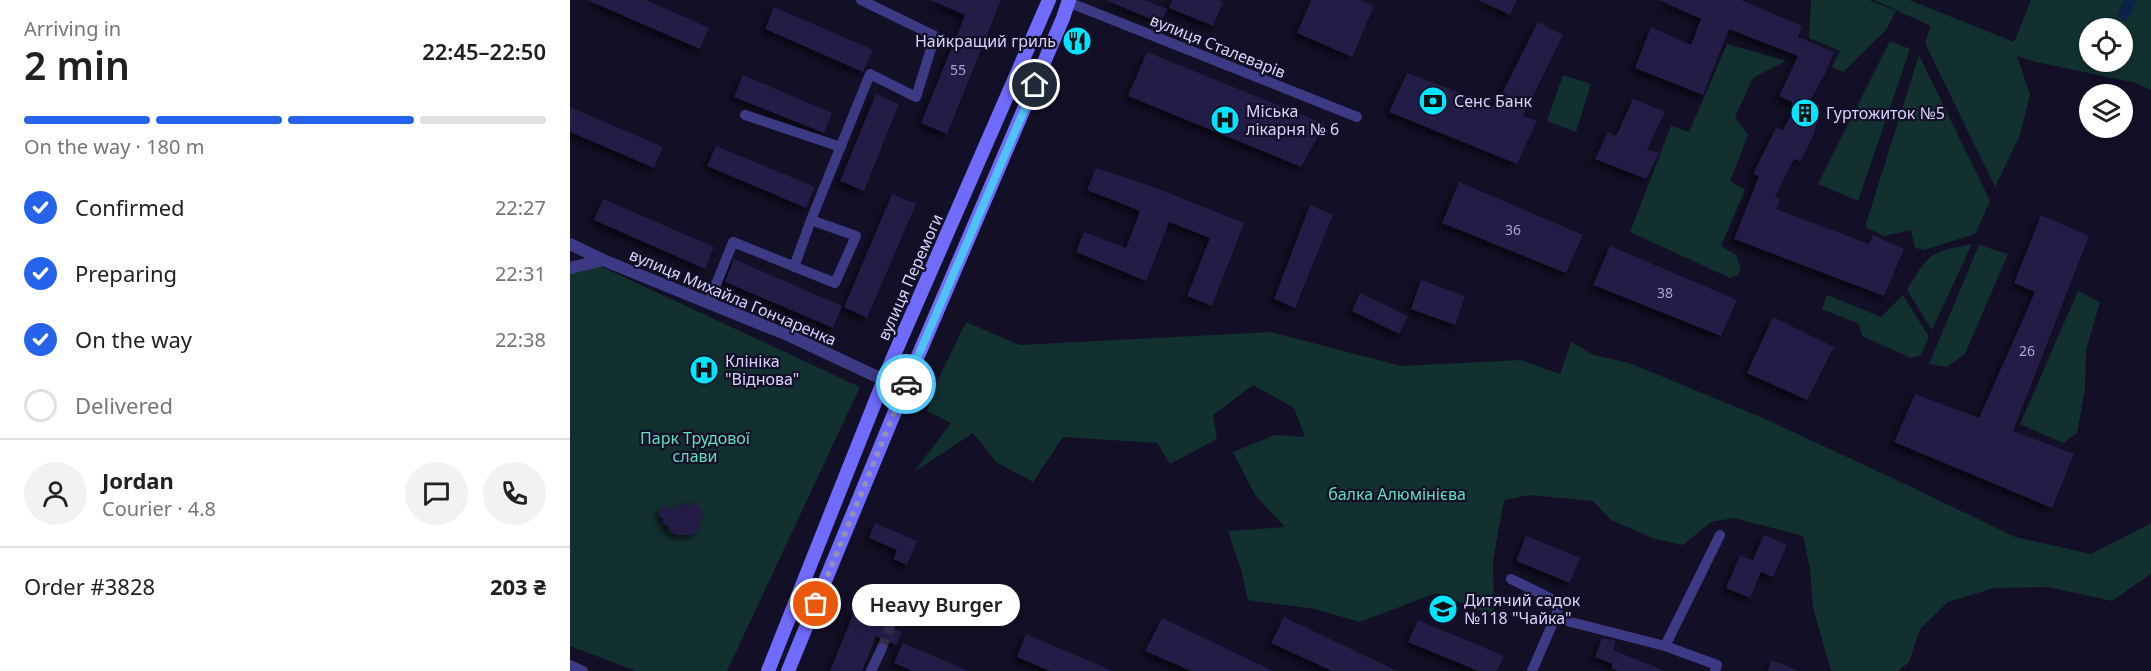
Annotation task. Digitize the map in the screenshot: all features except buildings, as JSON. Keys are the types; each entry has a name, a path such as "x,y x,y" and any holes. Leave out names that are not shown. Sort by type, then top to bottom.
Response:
{"main road":[{"name":"вулиця Перемоги","path":"768,671 884,380 1049,0"},
{"path":"788,671 904,388 1069,1"},
{"path":"884,380 904,388"}],"street":[{"path":"794,267 870,74 916,97 935,36 861,0"},
{"name":"вулиця Сталеварів","path":"1069,1 1357,117"},
{"path":"745,115 841,147"},
{"path":"709,302 733,242 835,284 856,236 812,220"},
{"name":"вулиця Михайла Гончаренка","path":"570,244 603,260 790,336 884,380"},
{"path":"570,268 603,260"},
{"path":"1665,646 1720,535"},
{"path":"1511,579 1560,603 1532,671"},
{"path":"1555,618 1665,646 1717,665 1715,671"},
{"path":"871,671 882,648"},
{"path":"570,665 583,671"}],"green space":[{"path":"1811,0 1869,0 1896,11 1886,30 1843,72 1832,67 1840,51 1809,38"},
{"path":"1874,0 1909,0 2014,42 2031,0 2151,0 2151,90 2136,83 2084,72 2133,72 2133,18 2079,18 2079,71 2017,56 2030,95 2020,135 1995,187 1925,43 1931,26"},
{"path":"1890,41 1910,49 1858,201 1818,184"},
{"path":"1727,44 1786,61 1753,78 1735,117 1748,135 1730,181 1745,190 1721,246 1736,255 1741,269 1738,275 1730,278 1630,232 1671,126 1689,132"},
{"path":"1919,55 1990,201 1975,234 1924,250 1915,248 1911,230 1884,236 1865,227"},
{"path":"1563,75 1591,84 1576,132 1547,121"},
{"path":"1972,244 1932,330 1907,290 1920,269 1932,257 1947,249"},
{"path":"1979,245 2008,254 1965,354 1947,367 1929,364"},
{"name":"Парк Трудової слави","path":"598,265 860,387 727,671 636,671 570,646 570,272"},
{"path":"2078,291 2100,302 2086,350 2085,389 2077,433 2063,443 2020,424"},
{"path":"1827,295 1881,317 1903,295 1929,337 1921,355 1911,358 1862,336 1859,324 1822,309"},
{"name":"балка Алюмінієва","path":"966,322 1020,345 1271,332 1401,366 1521,360 1560,374 1571,342 1594,355 1629,363 1763,418 2015,537 2091,554 2151,523 2151,574 2112,601 2048,587 1994,588 1948,602 1920,629 1909,662 1898,671 1831,671 1813,608 1810,569 1803,536 1734,518 1711,522 1683,545 1655,539 1611,520 1593,501 1529,495 1504,500 1493,561 1494,616 1436,593 1360,622 1315,609 1248,600 1241,569 1228,531 1285,527 1255,495 1233,452 1275,435 1305,437 1294,408 1253,385 1213,415 1217,439 1170,464 1157,443 1063,437 1033,482 996,462 973,433 914,472 951,423 927,411 936,384"}],"water":[{"path":"2124,0 2137,0 2128,18 2116,16"}],"tunnel":[{"path":"882,648 895,613"}],"way so far":[{"path":"816,604 906,384"}],"place":[{"name":"Найкращий гриль","path":"1077,41"},
{"name":"Сенс Банк","path":"1433,101"},
{"name":"Гуртожиток №5","path":"1805,113"},
{"name":"Мiська лiкарня № 6","path":"1225,120"},
{"name":"Клініка \"Віднова\"","path":"704,370"},
{"name":"Heavy Burger","path":"816,604"},
{"name":"Дитячий садок №118 \"Чайка\"","path":"1443,609"}],"route":[{"path":"906,384 1035,85"}]}
